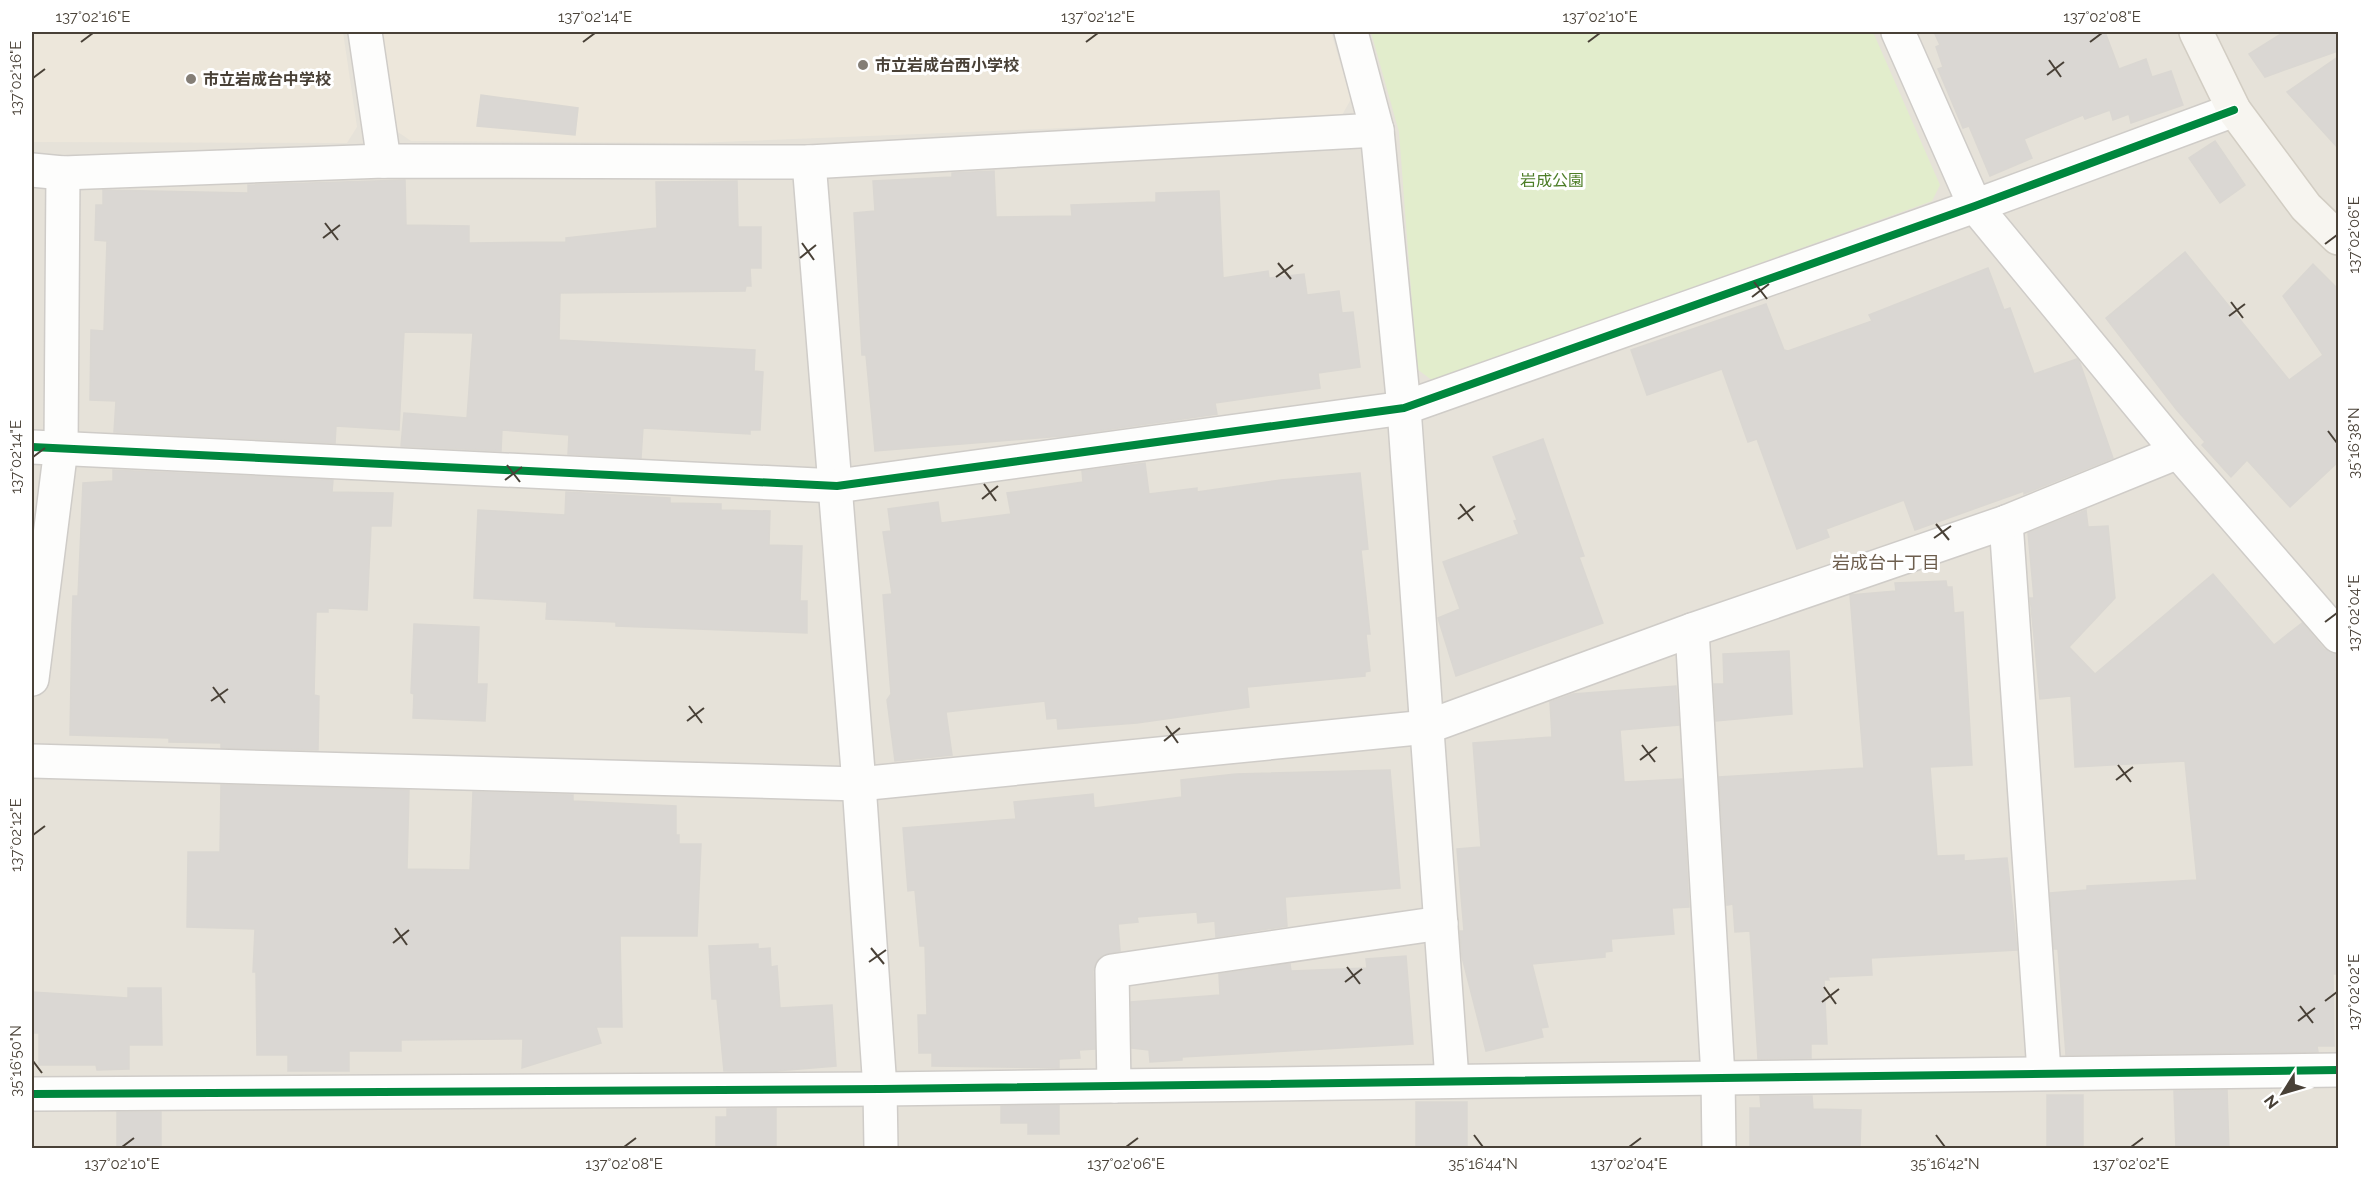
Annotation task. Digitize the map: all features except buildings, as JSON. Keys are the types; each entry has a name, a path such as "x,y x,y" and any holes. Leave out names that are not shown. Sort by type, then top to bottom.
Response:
{"street":[{"path":"365,32 384,161"},
{"path":"1351,32 1377,130 1404,408 1452,1080"},
{"path":"1898,32 1975,206 2178,452 2338,636"},
{"path":"2196,32 2234,110 2306,207 2338,238"},
{"path":"46,448 837,486 1404,408 1975,206 2234,110"},
{"path":"32,679 46,448 47,171 384,161 809,162 1377,130"},
{"path":"809,162 837,486 859,784 880,1089 881,1149"},
{"path":"32,761 859,784 1427,727 1692,630 2006,522 2178,452"},
{"path":"2006,522 2044,1072"},
{"path":"1692,630 1718,1077 1719,1149"},
{"path":"1114,1086 1112,971 1441,923"},
{"path":"32,1094 880,1089 2044,1072 2338,1070"}],"shaded area":[{"path":"32,32 2338,32 2338,1148 32,1148"},
{"name":"市立岩成台中学校","path":"32,32 343,32 357,127 347,143 32,142"},
{"name":"市立岩成台西小学校","path":"380,32 1331,32 1351,99 1341,117 695,143 411,141 395,130"}],"green space":[{"name":"岩成公園","path":"1371,32 1873,32 1940,185 1932,201 1433,381 1417,369 1399,132"}],"cycle path":[{"path":"32,447 837,486 1404,408 1975,206 2234,110"},
{"path":"32,1094 880,1089 2338,1070"}],"place":[{"name":"市立岩成台西小学校","path":"863,65"},
{"name":"市立岩成台中学校","path":"191,79"}],"district":[{"name":"岩成台十丁目","path":"1886,562"}]}
